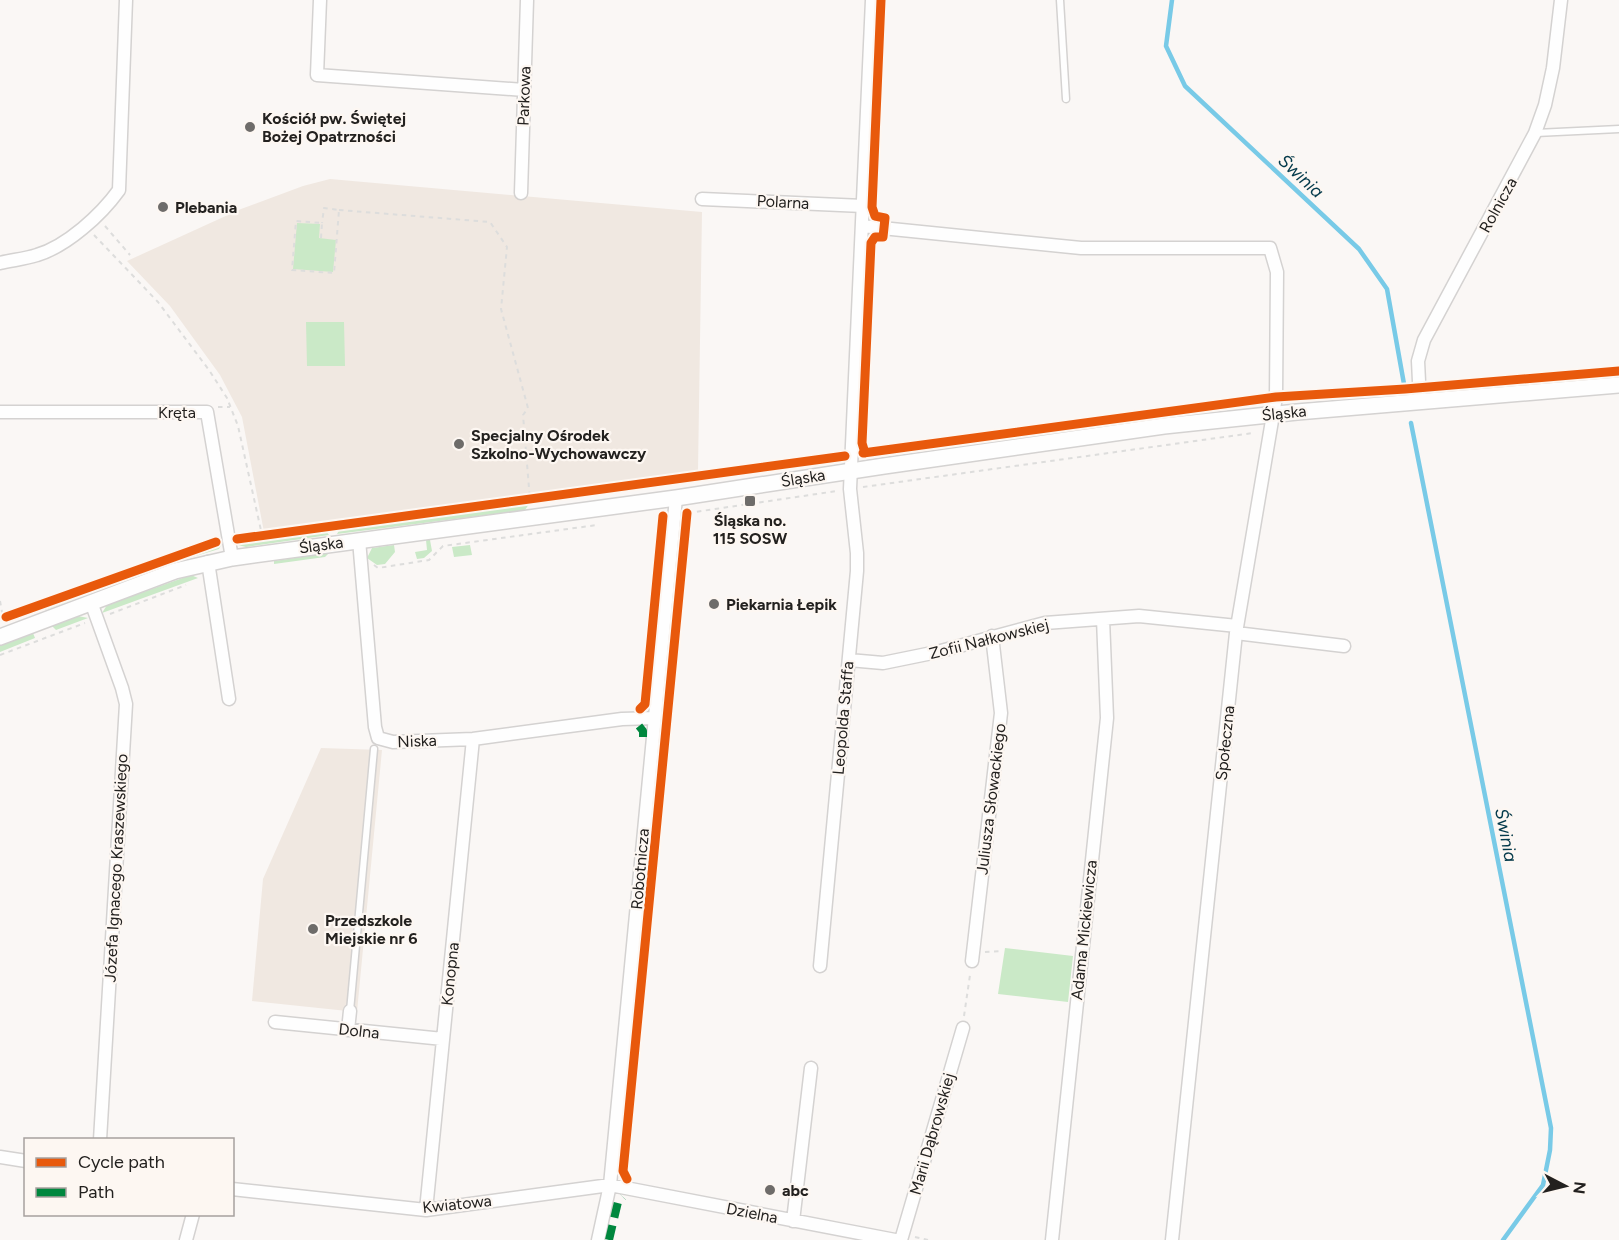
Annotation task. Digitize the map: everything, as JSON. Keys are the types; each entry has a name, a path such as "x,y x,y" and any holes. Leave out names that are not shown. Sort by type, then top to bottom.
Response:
{"street":[{"path":"0,263 36,256 57,246 108,206 119,190 126,0"},
{"path":"320,0 317,75 524,90"},
{"name":"Parkowa","path":"521,193 526,0"},
{"path":"859,0 872,0"},
{"name":"Leopolda Staffa","path":"820,966 857,562 850,489 872,0"},
{"name":"Rolnicza","path":"1420,402 1418,361 1424,340 1535,133 1545,105 1554,68 1561,0"},
{"name":"Polarna","path":"702,199 863,206"},
{"name":"Społeczna","path":"862,226 1081,248 1270,248 1277,272 1276,397 1237,629 1172,1240"},
{"name":"Śląska","path":"0,637 175,571 209,569 232,558 676,498 1152,428 1274,414 1619,385"},
{"name":"Kręta","path":"0,412 207,412 232,558"},
{"name":"Robotnicza","path":"598,1240 610,1185 676,498"},
{"name":"Niska","path":"359,540 376,744 473,739 631,718 655,718"},
{"path":"209,569 229,699"},
{"name":"Józefa Ignacego Kraszewskiego","path":"91,602 126,704 100,1138"},
{"name":"Zofii Nałkowskiej","path":"849,660 883,663 937,652 1045,623 1139,616 1344,646"},
{"name":"Adama Mickiewicza","path":"1052,1240 1107,718 1103,619"},
{"name":"Juliusza Słowackiego","path":"972,956 1000,713 992,636"},
{"name":"Konopna","path":"426,1210 473,739"},
{"path":"348,1030 350,1011"},
{"name":"Dolna","path":"275,1022 443,1039"},
{"name":"Marii Dąbrowskiej","path":"901,1240 963,1028"},
{"path":"793,1221 811,1068"},
{"path":"0,1157 24,1161"},
{"name":"Kwiatowa","path":"234,1189 426,1210 610,1185"},
{"name":"Dzielna","path":"610,1185 895,1240"},
{"path":"186,1240 193,1216"}],"lane":[{"path":"1060,0 1066,99"},
{"path":"1535,133 1619,129"},
{"path":"350,1011 376,744"}],"path":[{"path":"321,238 324,208 490,222 507,247 502,315 528,408 523,415 530,500"},
{"path":"322,223 296,221 292,270 334,273 339,210"},
{"path":"103,224 130,255"},
{"path":"92,233 158,302 227,398 238,426 262,535"},
{"path":"502,315 507,315"},
{"path":"687,513 1271,430"},
{"path":"368,562 378,568 429,560 443,546 604,524"},
{"path":"0,655 97,619 209,569"},
{"path":"0,601 2,612 6,617 0,620"},
{"path":"963,1028 972,956 1003,951"}],"shaded area":[{"path":"330,179 702,212 698,471 264,532 242,417 220,375 170,306 127,261 241,209 303,186"},
{"path":"321,748 382,750 357,1012 252,1001 263,879"}],"green space":[{"path":"297,223 320,224 319,238 336,240 333,272 293,269"},
{"path":"306,322 344,322 345,366 307,366"},
{"path":"531,501 525,510 337,534 341,527"},
{"path":"323,530 329,535 246,547 234,541"},
{"path":"426,540 430,540 432,551 424,558 417,559 415,552 427,550"},
{"path":"222,544 219,549 179,561 177,558"},
{"path":"394,545 395,552 385,564 377,565 367,558 372,548"},
{"path":"470,545 472,555 454,557 452,547"},
{"path":"329,553 325,557 274,564 274,561"},
{"path":"170,560 171,564 96,591 95,588"},
{"path":"191,575 198,578 102,613 107,605"},
{"path":"88,590 89,594 45,610 43,606"},
{"path":"78,616 88,618 56,630 52,626"},
{"path":"33,633 35,638 0,652 0,646"},
{"path":"1005,948 1073,956 1068,1002 998,994"}],"waterway":[{"name":"Świnia","path":"1172,0 1166,46 1185,86 1359,249 1387,289 1404,384"},
{"name":"Świnia","path":"1411,423 1551,1128 1550,1150 1543,1185 1503,1240"}],"marked path":[{"path":"639,726 643,731 643,737"},
{"path":"609,1240 618,1202 623,1197"}],"cycle path":[{"path":"865,453 862,443 871,243 875,237 883,237 885,218 875,216 872,207 881,0"},
{"path":"863,453 1276,397 1619,371"},
{"path":"237,539 845,456"},
{"path":"627,1179 623,1171 687,513"},
{"path":"640,709 645,704 663,516"},
{"path":"6,617 216,542"}],"place":[{"name":"Kościół pw. Świętej Bożej Opatrzności","path":"250,127"},
{"name":"Plebania","path":"163,207"},
{"name":"Specjalny Ośrodek Szkolno-Wychowawczy","path":"459,444"},
{"name":"Śląska no. 115 SOSW","path":"750,501"},
{"name":"Piekarnia Łepik","path":"714,604"},
{"name":"Przedszkole Miejskie nr 6","path":"313,929"},
{"name":"abc","path":"770,1190"}]}
